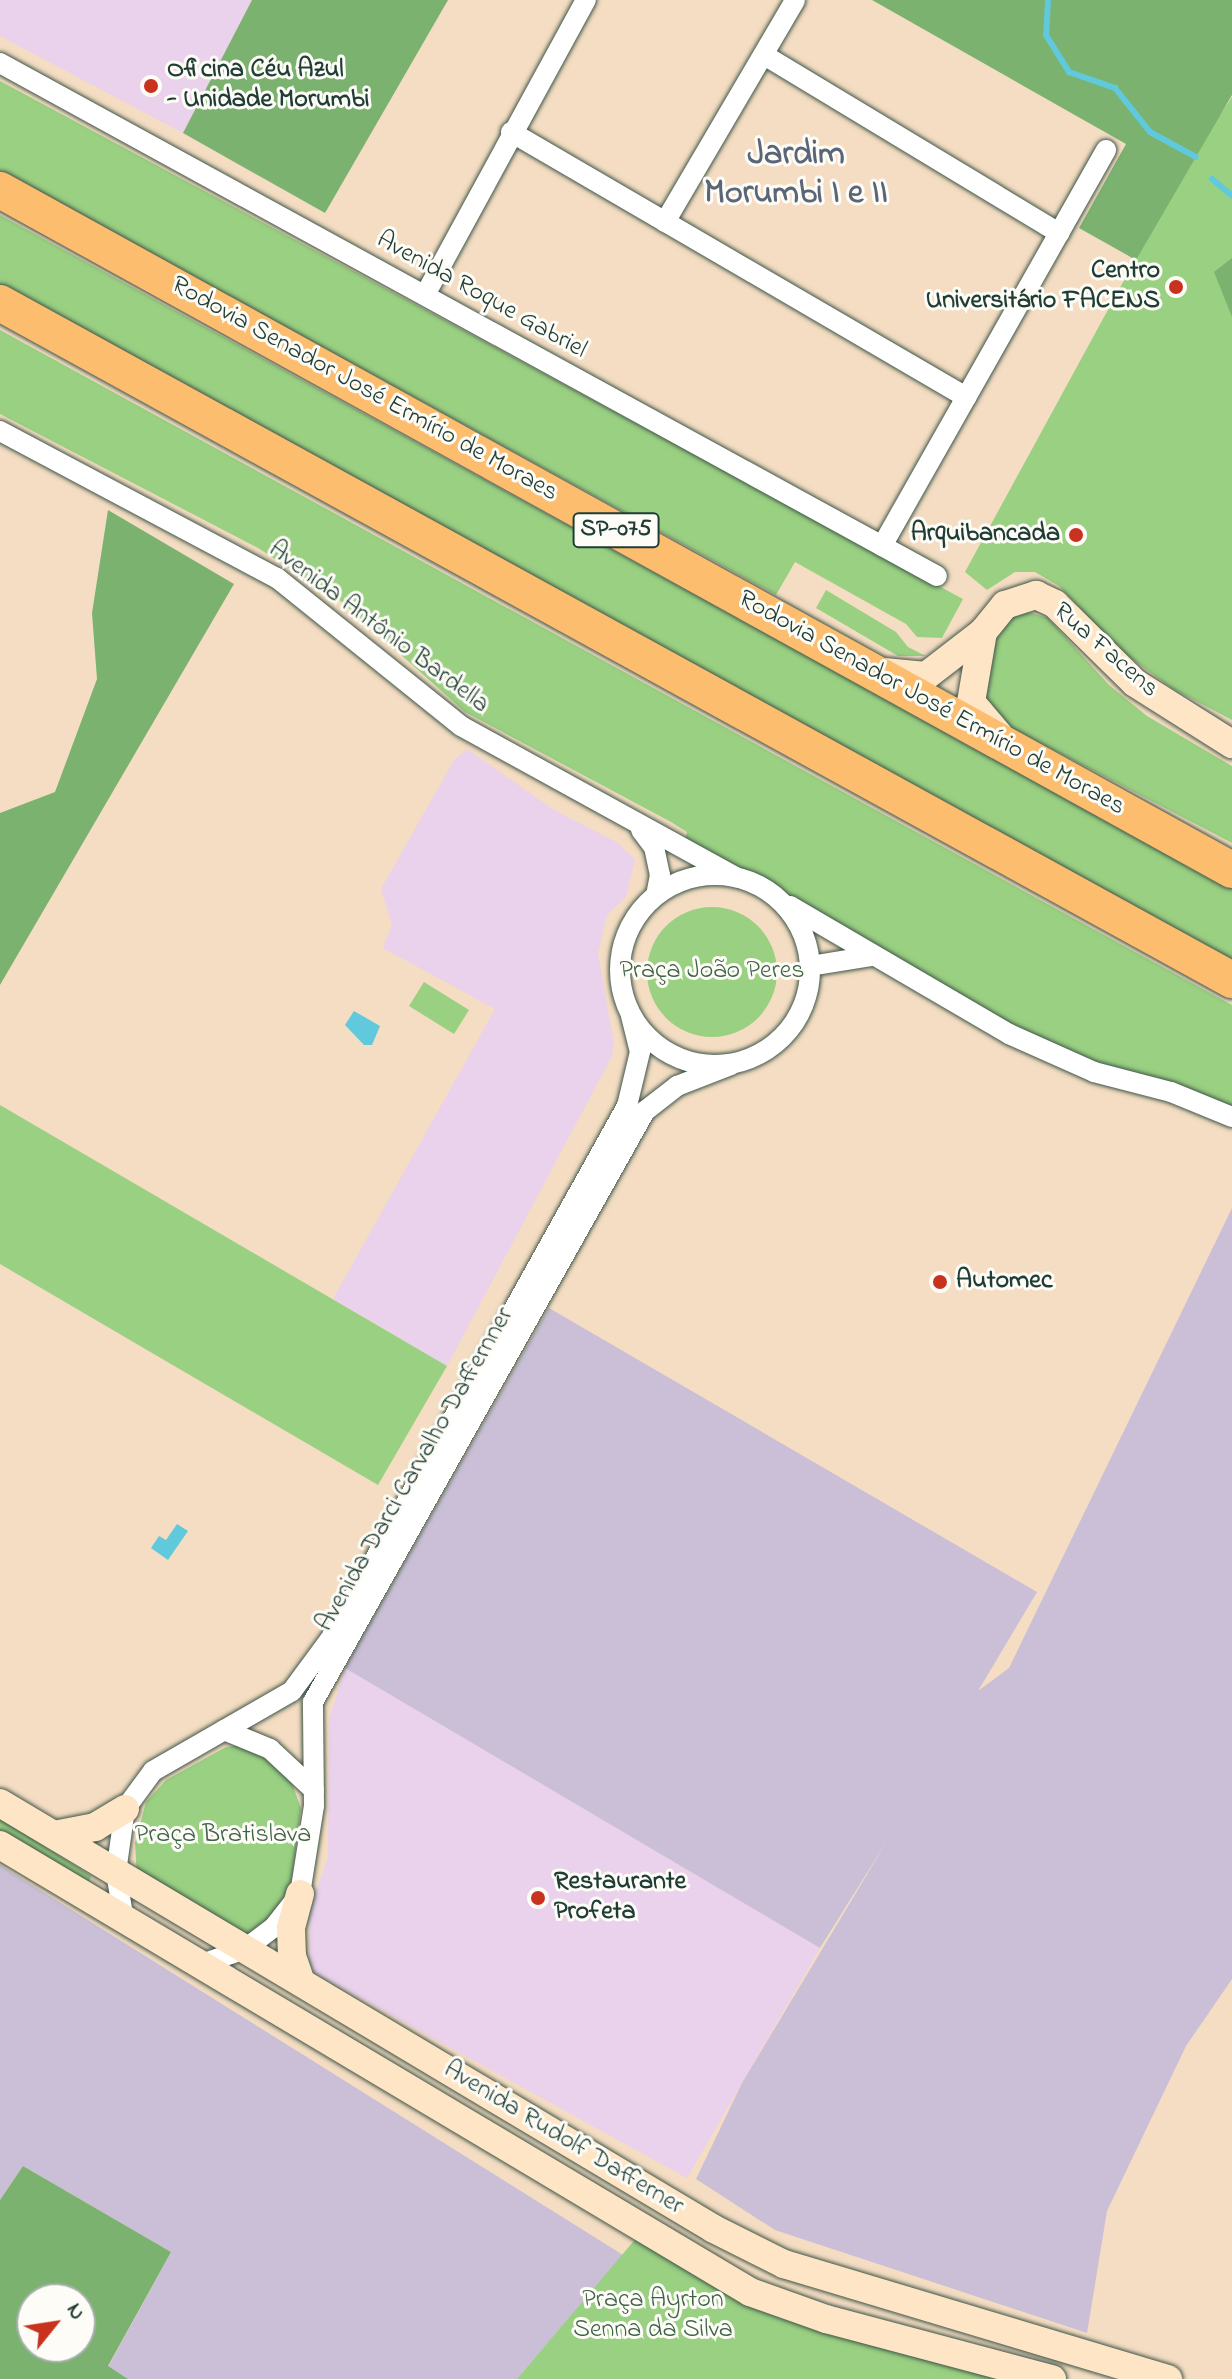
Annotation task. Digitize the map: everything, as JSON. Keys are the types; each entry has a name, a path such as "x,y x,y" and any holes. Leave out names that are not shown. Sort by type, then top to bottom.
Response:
{"highway":[{"name":"Rodovia Senador José Ermírio de Moraes","path":"0,190 1232,870"},
{"path":"0,303 1232,980"}],"main road":[{"name":"Rua Facens","path":"851,661 919,677 983,632 1005,605 1036,595 1055,604 1135,683 1232,744"},
{"path":"983,632 971,702 981,719 1028,760"},
{"name":"Avenida Rudolf Dafferner","path":"0,1803 714,2229 784,2264 1165,2379"},
{"path":"54,1835 95,1827 125,1809"},
{"name":"Avenida Rudolf Dafferner","path":"0,1845 750,2292 826,2319 1052,2379"},
{"path":"300,1894 291,1928 292,1956 301,1982"}],"street":[{"path":"425,295 511,132 586,0"},
{"path":"665,222 795,0"},
{"path":"764,55 1059,233"},
{"name":"Avenida Roque Gabriel","path":"0,63 937,576"},
{"path":"511,132 966,397"},
{"path":"882,546 1106,150"},
{"name":"Avenida Antônio Bardella","path":"0,431 277,578 461,726 638,827 736,877"},
{"path":"638,827 654,847 660,875 656,895"},
{"path":"777,898 794,918 810,966 797,1019 758,1056 731,1065 702,1065 673,1056 649,1039 631,1016 622,990 625,938 656,895 680,881 708,875 736,877 777,898 1009,1034 1094,1072 1171,1092 1232,1117"},
{"path":"810,966 872,956"},
{"name":"Avenida Darci Carvalho Daffernner","path":"300,1894 314,1790 313,1702 522,1319 627,1106 640,1052 631,1016"},
{"name":"Avenida Darci Carvalho Daffernner","path":"124,1921 116,1872 125,1809 153,1771 292,1691 331,1638 645,1111 677,1086 731,1065"},
{"path":"224,1730 270,1749 314,1790"},
{"path":"202,1964 245,1949 274,1927 300,1894"}],"shaded area":[{"name":"Oficina Céu Azul - Unidade Morumbi","path":"0,0 252,0 183,133 0,36"},
{"path":"467,749 554,810 618,843 635,860 626,897 607,915 598,953 614,1044 611,1058 447,1366 333,1299 495,1009 383,948 392,925 381,889 454,760"},
{"path":"1232,1208 1232,1979 1186,2046 1107,2211 1087,2333 775,2230 696,2179 742,2083 887,1841 820,1948 345,1668 549,1308 1037,1592 978,1691 1009,1668"},
{"path":"345,1668 820,1948 687,2178 309,1970 309,1909 328,1858 329,1720"},
{"path":"0,1865 623,2255 517,2379 128,2379 108,2367 171,2252 23,2166 0,2200"}],"green space":[{"path":"252,0 448,0 325,213 183,133"},
{"path":"872,0 1232,0 1232,95 1136,260 1079,228 1126,144"},
{"path":"0,81 963,599 942,638 917,637 906,624 795,562 776,595 0,171"},
{"name":"Centro Universitário FACENS","path":"1232,97 1232,720 1173,689 1121,651 1059,586 1035,572 1015,572 987,590 965,572 1134,262 1117,239 1191,158"},
{"path":"0,215 1232,888 1232,960 0,285"},
{"path":"1232,258 1232,317 1214,272"},
{"path":"0,330 1232,1005 1232,1108 1097,1066 1007,1027 684,842 687,832 671,822 465,712 342,602 258,548 0,414"},
{"path":"108,510 234,584 0,985 0,813 55,792 97,679 92,613"},
{"path":"826,590 896,632 908,647 926,656 898,656 816,608"},
{"path":"1028,612 1048,618 1109,685 1147,716 1232,766 1232,843 1002,723 984,698 985,657 1007,619"},
{"name":"Praça João Peres","path":"712,907 737,912 758,926 772,947 777,972 772,997 758,1018 737,1032 712,1037 687,1032 666,1018 652,997 647,972 652,947 666,926 687,912"},
{"path":"424,982 469,1010 454,1034 409,1006"},
{"path":"0,1105 447,1366 378,1485 0,1264"},
{"name":"Praça Bratislava","path":"242,1745 261,1752 290,1778 301,1808 292,1879 278,1909 246,1940 137,1876 135,1843 146,1802 166,1780 226,1747"},
{"path":"0,1818 91,1876 88,1885 0,1834"},
{"path":"23,2166 171,2252 108,2366 128,2379 0,2379 0,2200"},
{"name":"Praça Ayrton Senna da Silva","path":"638,2236 1005,2379 517,2379"}],"water":[{"path":"354,1011 380,1026 372,1045 364,1045 345,1025"},
{"path":"177,1524 188,1531 168,1560 151,1548 159,1536 166,1540"}],"waterway":[{"path":"1048,0 1046,35 1069,72 1115,88 1150,132 1196,157"},
{"path":"1212,179 1232,196"}],"place":[{"name":"Oficina Céu Azul - Unidade Morumbi","path":"151,86"},
{"name":"Centro Universitário FACENS","path":"1176,287"},
{"name":"Arquibancada","path":"1076,535"},
{"name":"Automec","path":"940,1282"},
{"name":"Restaurante Profeta","path":"538,1898"}],"district":[{"name":"Jardim Morumbi I e II","path":"796,174"}]}
